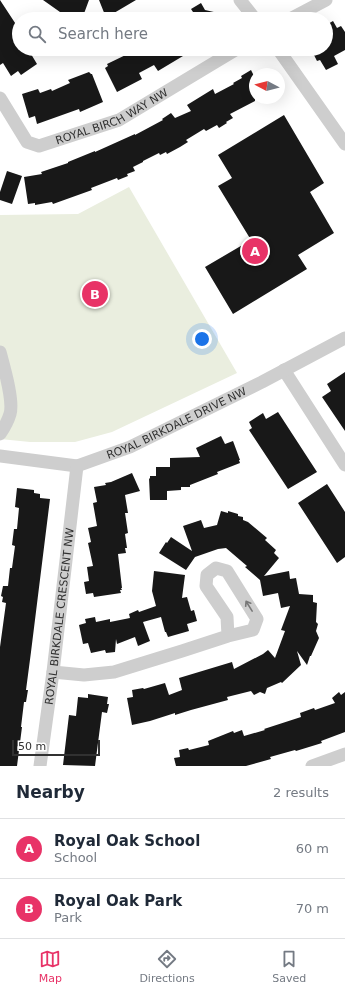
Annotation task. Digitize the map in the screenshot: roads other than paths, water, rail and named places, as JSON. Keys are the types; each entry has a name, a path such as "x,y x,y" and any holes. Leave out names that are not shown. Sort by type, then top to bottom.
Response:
{"street":[{"path":"240,0 250,12"},
{"path":"303,12 326,0"},
{"name":"ROYAL BIRCH WAY NW","path":"0,98 27,142 39,146 118,120 225,56"},
{"path":"283,56 345,144"},
{"name":"ROYAL BIRKDALE DRIVE NW","path":"0,456 77,466 130,447 344,339"},
{"path":"0,352 6,375 11,406 10,414 0,434"},
{"path":"284,370 345,465"},
{"name":"ROYAL BIRKDALE CRESCENT NW","path":"40,766 53,672 77,466"},
{"path":"53,672 84,675 114,672 228,636 253,630 257,619 227,571 216,568 207,575 206,586 227,617 228,636"},
{"path":"312,766 345,754"}],"place":[{"name":"Royal Oak School","path":"255,251"},
{"name":"Royal Oak Park","path":"95,294"}]}
